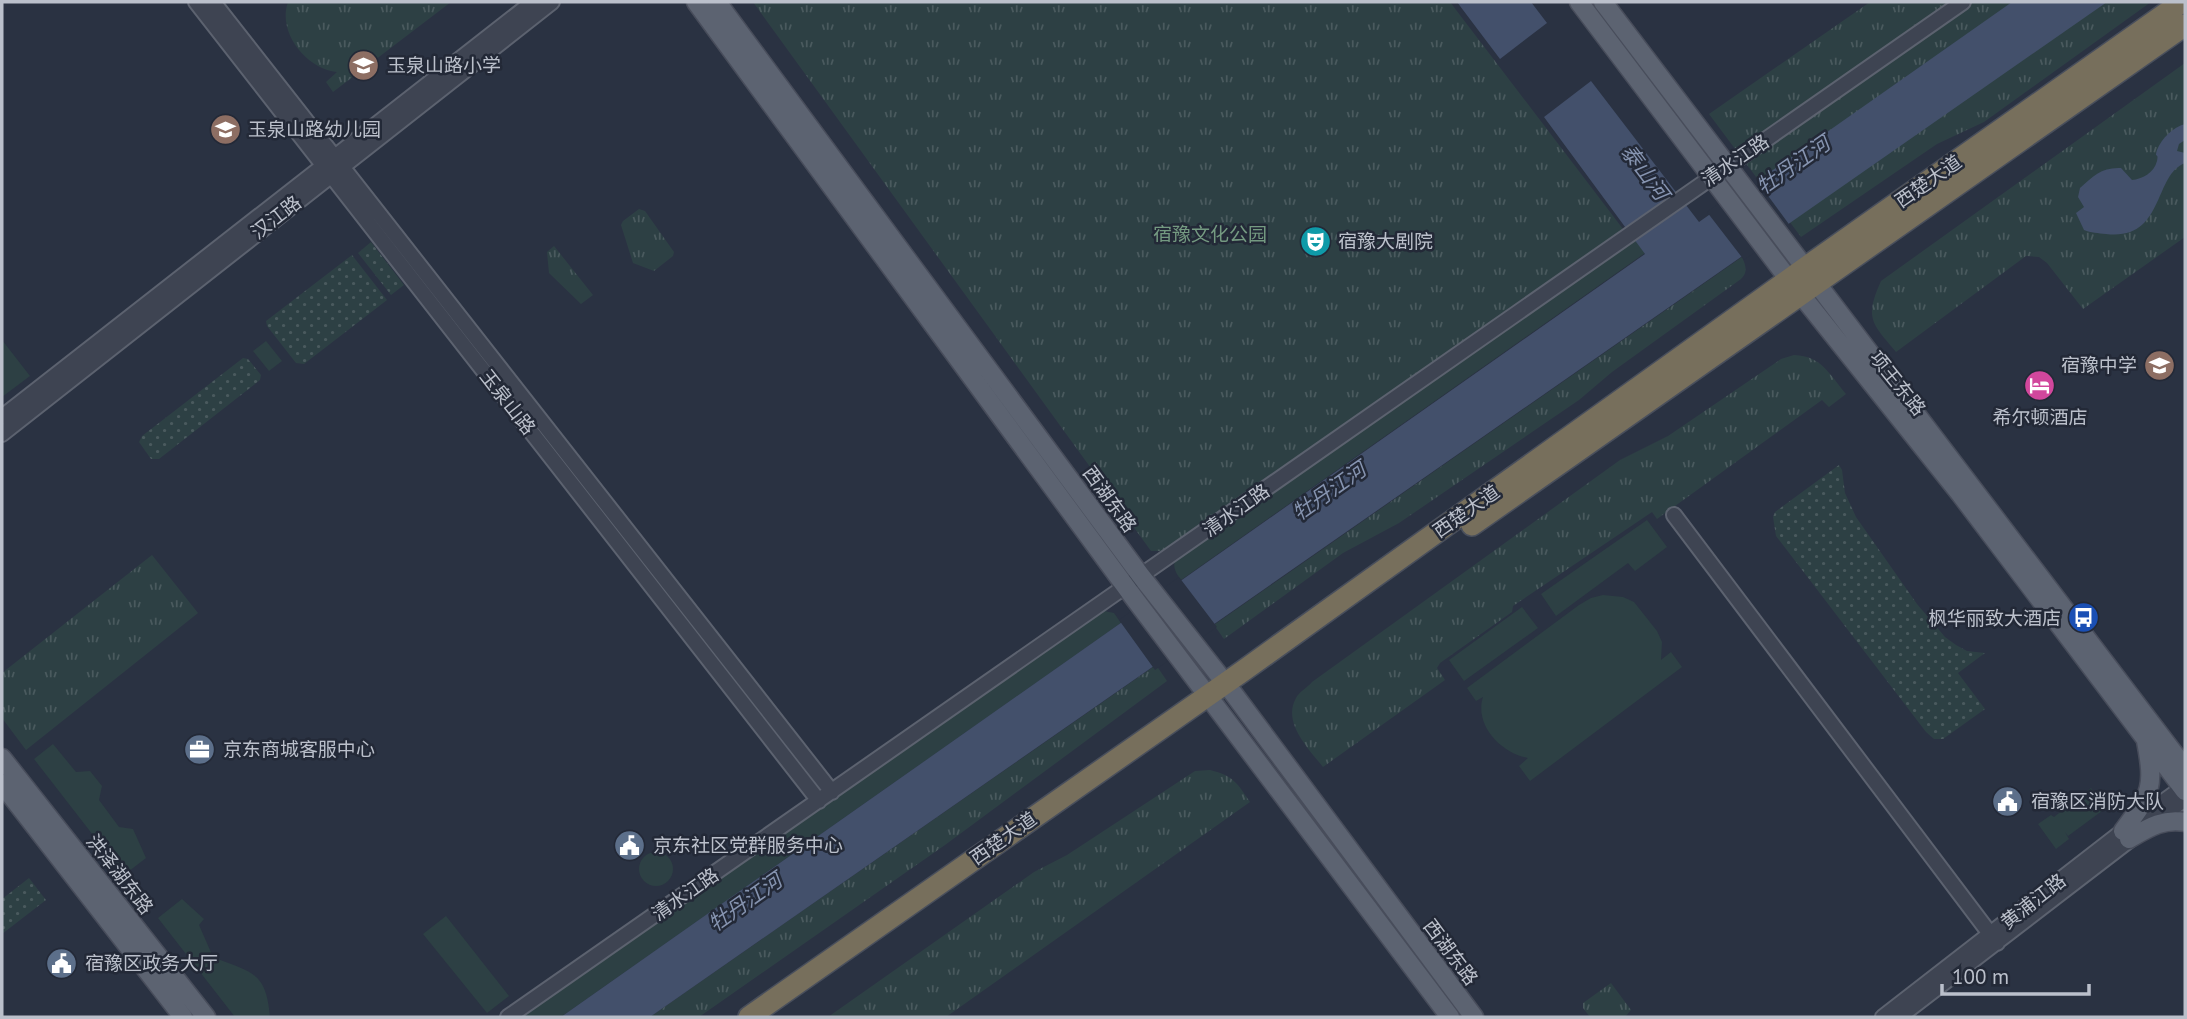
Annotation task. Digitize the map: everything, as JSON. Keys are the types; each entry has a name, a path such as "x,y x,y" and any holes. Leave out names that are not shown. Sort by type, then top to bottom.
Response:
{"highway":[{"name":"西楚大道","path":"748,1017 1229,688 1802,281 2182,2"},
{"name":"西楚大道","path":"1802,281 2185,25"},
{"name":"西楚大道","path":"771,1017 1210,701"}],"main road":[{"name":"西湖东路","path":"696,2 1184,666 1450,1017"},
{"name":"西湖东路","path":"717,2 1146,581 1474,1017"},
{"name":"项王东路","path":"1579,2 1774,261 1802,281"},
{"name":"项王东路","path":"1603,2 1791,250 1802,281 1960,494 2151,734 2185,768"},
{"name":"项王东路","path":"2151,734 2185,791"},
{"path":"2151,734 2185,752"},
{"path":"2126,835 2152,784 2151,734"},
{"name":"洪泽湖东路","path":"2,758 206,1017"},
{"name":"洪泽湖东路","path":"2,784 183,1017"},
{"path":"2126,835 2167,821 2185,822"}],"street":[{"name":"玉泉山路","path":"196,2 333,166 832,792"},
{"name":"玉泉山路","path":"213,2 333,166 819,801"},
{"name":"汉江路","path":"2,434 533,2"},
{"name":"汉江路","path":"2,417 552,2"},
{"name":"清水江路","path":"508,1017 832,792 1146,581 1685,194 1963,2"},
{"path":"1674,516 1993,939"},
{"name":"黄浦江路","path":"1899,1017 1993,939 2185,791"},
{"name":"黄浦江路","path":"1882,1017 1993,939"}],"green space":[{"path":"288,2 451,2 333,92 326,82 337,72 305,57 291,37 287,26"},
{"name":"宿豫文化公园","path":"753,2 1450,2 1623,229 1163,551 1151,551"},
{"path":"1870,2 2151,2 1984,122 1937,144 1801,237 1709,114"},
{"path":"2185,63 2185,237 2083,309 2047,263 2039,257 2026,256 1896,352 1873,320 1873,304 1881,281"},
{"path":"639,209 645,211 674,252 673,256 654,271 633,263 621,225"},
{"path":"1632,236 1645,253 1181,580 1174,568 1177,554"},
{"path":"371,242 404,285 391,295 358,253"},
{"path":"554,246 593,295 581,304 549,273 547,252"},
{"path":"352,255 387,300 304,364 296,363 266,321"},
{"path":"1742,257 1746,269 1741,279 1612,372 1579,400 1399,523 1343,553 1224,639 1214,625"},
{"path":"2,340 30,376 2,397"},
{"path":"266,341 282,361 269,371 253,351"},
{"path":"1794,355 1804,356 1818,363 1846,394 1829,407 1822,400 1657,519 1652,512 1513,606 1512,612 1440,663 1437,668 1445,680 1323,767 1299,735 1292,717 1296,698 1312,682 1620,460 1668,436 1781,359"},
{"path":"243,358 248,359 261,375 260,380 159,459 151,459 139,442 142,436"},
{"path":"1839,465 1845,493 1856,517 1917,604 1945,637 1956,645 1967,651 1985,653 1958,673 1985,709 1943,739 1934,739 1926,732 1776,536 1773,517 1775,512"},
{"path":"1647,520 1667,547 1635,571 1628,563 1556,616 1541,594"},
{"path":"152,555 198,613 26,750 2,718 2,673"},
{"path":"1603,595 1623,597 1634,602 1657,631 1662,642 1661,660 1671,652 1682,667 1530,781 1519,766 1528,758 1508,750 1492,736 1482,718 1483,697 1476,701 1467,688 1579,605"},
{"path":"1522,607 1538,628 1464,681 1449,660"},
{"path":"1099,610 1114,613 1121,623 561,1017 513,1017"},
{"path":"1156,665 1167,681 945,845 699,1017 650,1017"},
{"path":"53,744 76,772 90,771 102,786 99,800 119,827 133,829 146,858 124,875 34,759"},
{"path":"1210,770 1234,781 1250,802 946,1017 828,1017 1034,872 1067,855 1195,771"},
{"path":"2091,788 2106,808 2068,836 2065,832 2069,839 2056,849 2038,824 2051,815 2054,817"},
{"path":"656,852 668,857 673,869 668,881 656,886 644,881 639,869 644,857"},
{"path":"29,878 46,900 2,934 2,899"},
{"path":"182,899 204,919 199,925 213,957 247,971 260,982 265,990 270,1017 235,1017 158,918"},
{"path":"446,916 509,996 487,1013 423,934"},
{"path":"1611,983 1631,1010 1625,1017 1590,1017 1583,1008 1583,1003"}],"water":[{"path":"1457,2 1531,2 1547,23 1500,59"},
{"path":"2012,2 2107,2 650,1017 561,1017 1645,254 1544,117 1591,81 1699,222"},
{"path":"2185,124 2185,140 2179,144 2177,151 2185,153 2185,163 2167,180 2156,206 2139,228 2125,233 2106,234 2084,230 2076,213 2084,207 2078,197 2080,188 2108,169 2121,168 2132,180 2147,175 2155,165 2156,153 2162,141 2172,130"}],"pier":[{"path":"1755,178 1791,227 1744,260 1707,212"},
{"path":"1179,577 1217,627 1155,670 1119,620"}],"place":[{"name":"玉泉山路小学","path":"364,65"},
{"name":"玉泉山路幼儿园","path":"225,129"},
{"name":"宿豫大剧院","path":"1315,241"},
{"name":"宿豫中学","path":"2160,365"},
{"name":"希尔顿酒店","path":"2040,386"},
{"name":"枫华丽致大酒店","path":"2084,618"},
{"name":"京东商城客服中心","path":"200,749"},
{"name":"宿豫区消防大队","path":"2008,801"},
{"name":"京东社区党群服务中心","path":"630,845"},
{"name":"宿豫区政务大厅","path":"62,963"}],"water label":[{"name":"牡丹江河","path":"1793,165"},
{"name":"泰山河","path":"1645,172"},
{"name":"牡丹江河","path":"1329,491"},
{"name":"牡丹江河","path":"745,902"}]}
